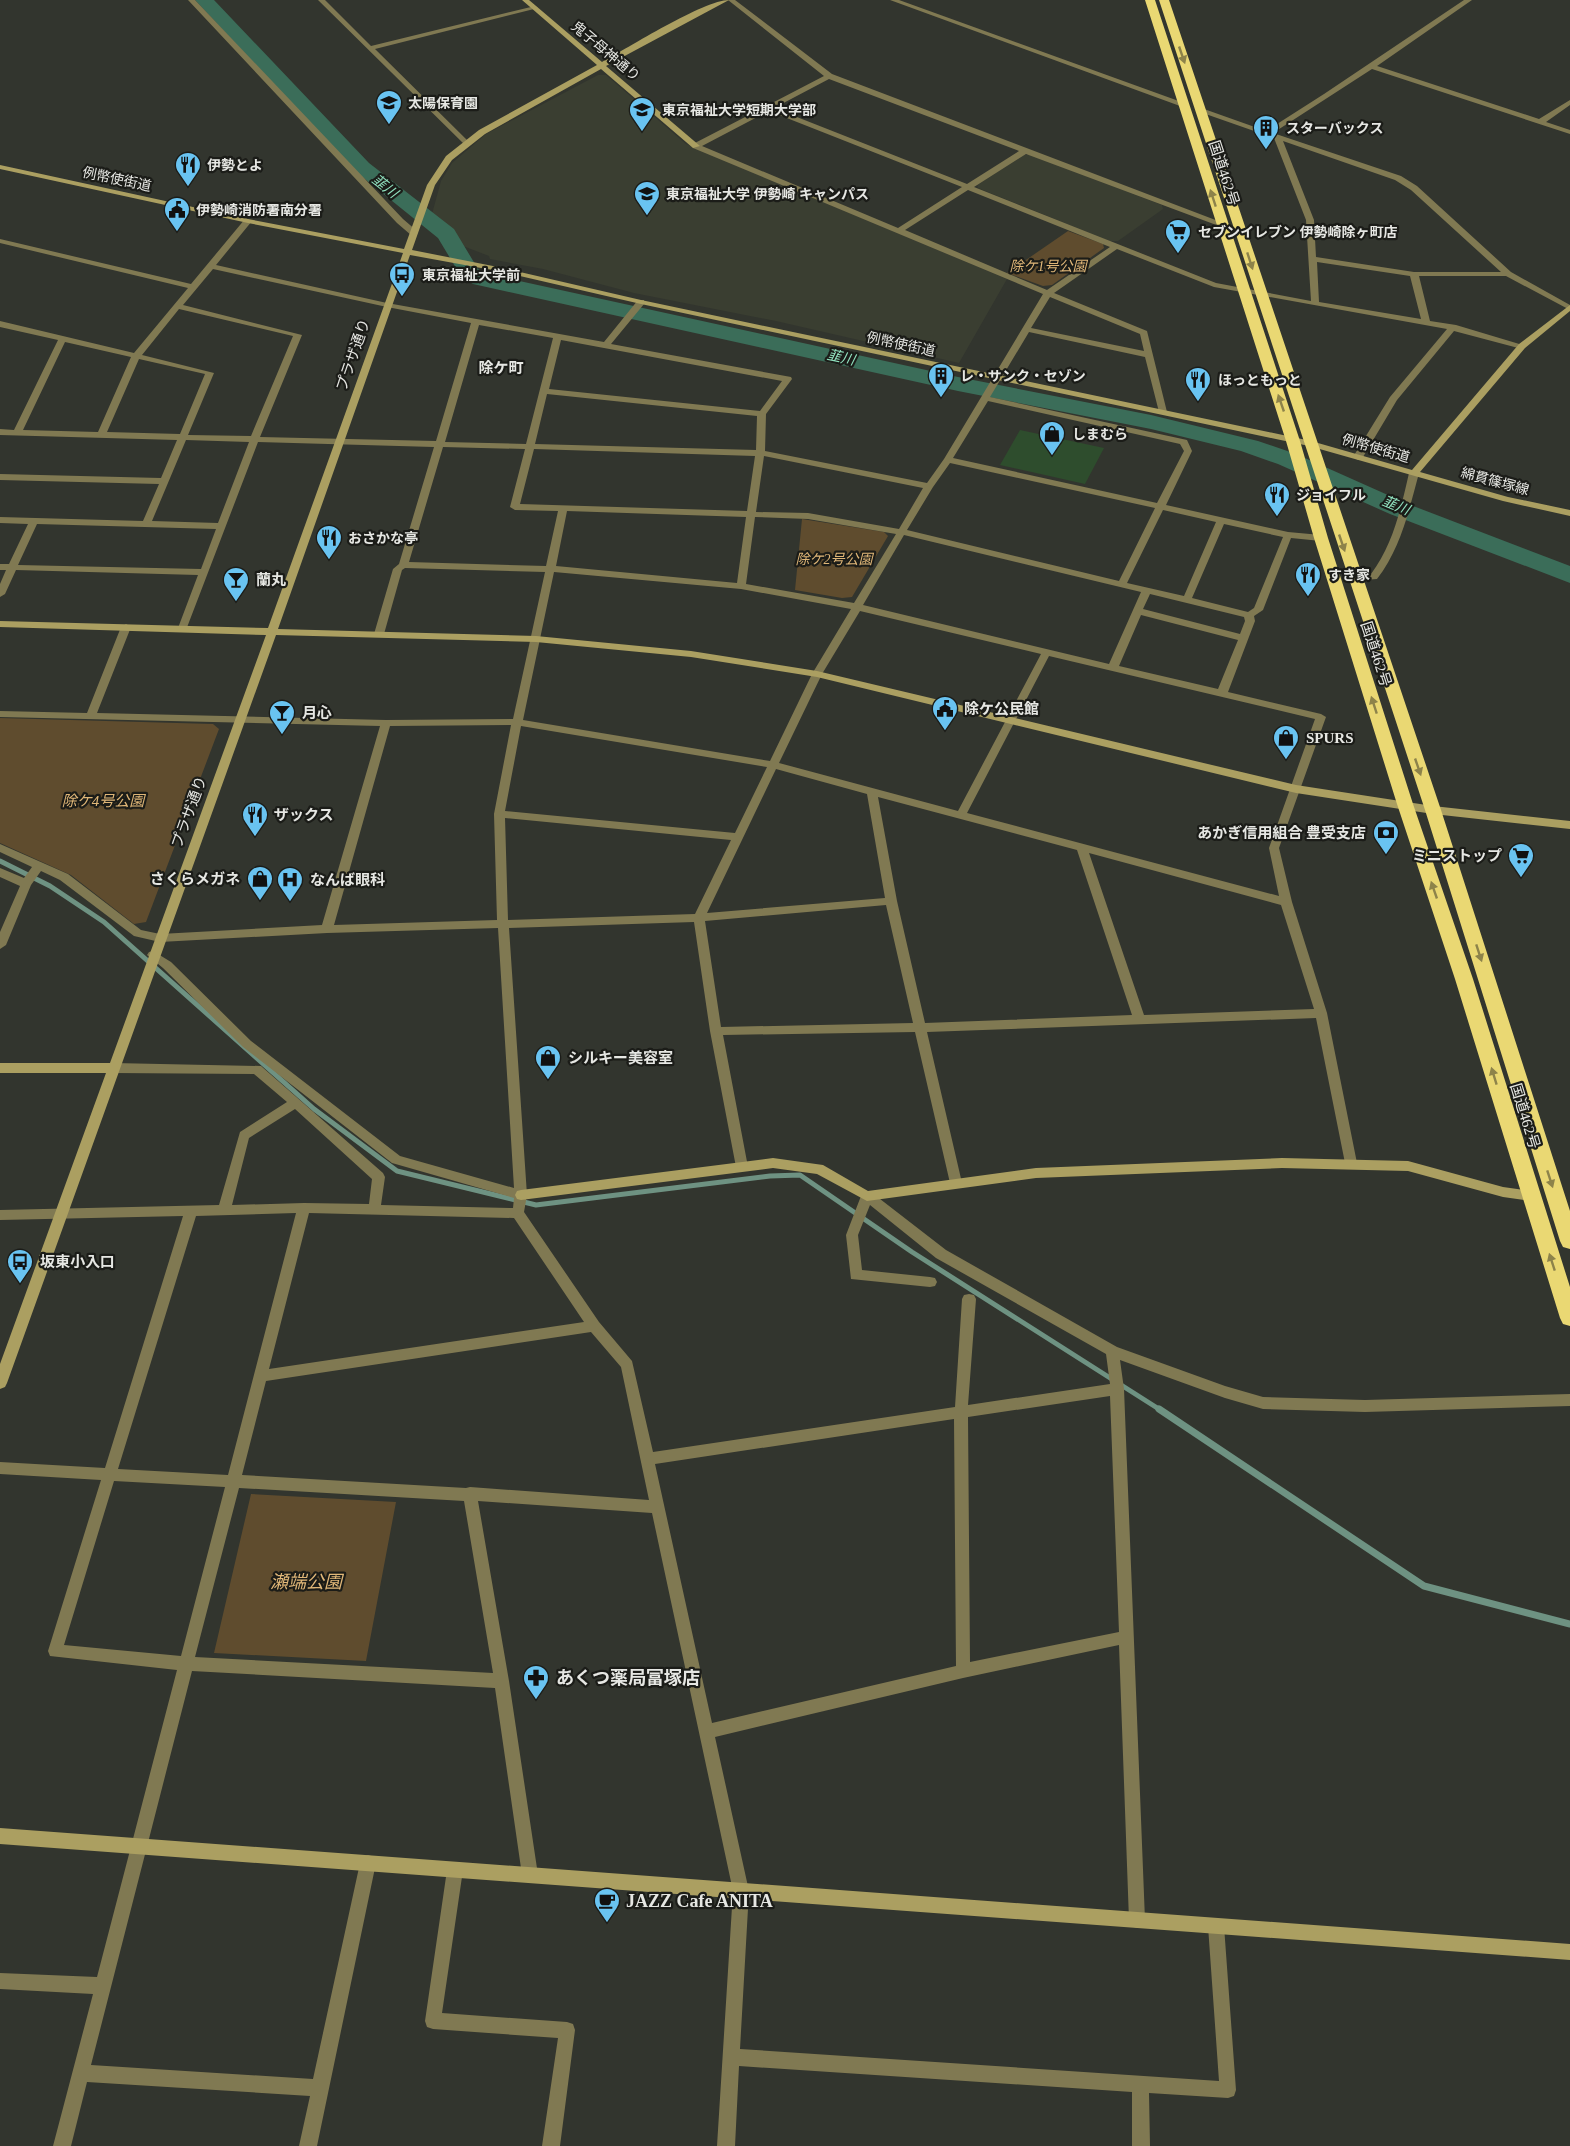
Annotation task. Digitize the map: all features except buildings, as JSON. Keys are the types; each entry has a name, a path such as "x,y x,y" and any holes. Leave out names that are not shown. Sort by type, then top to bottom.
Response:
{"highway":[{"name":"国道462号","path":"1150,0 1242,292 1299,459 1324,487 1566,1213 1570,1241"},
{"name":"国道462号","path":"1164,0 1311,444 1312,474 1321,538 1405,804 1464,979 1570,1318"}],"street":[{"path":"191,0 400,221 414,233"},
{"path":"321,0 465,143"},
{"name":"鬼子母神通り","path":"525,0 696,146"},
{"name":"プラザ通り","path":"0,1383 238,719 272,631 387,305 438,171 448,158 465,143 684,20 726,0"},
{"path":"731,0 829,76 1222,224"},
{"path":"893,0 1183,104"},
{"path":"1266,134 1468,0"},
{"path":"371,48 535,8"},
{"path":"1371,66 1570,132"},
{"path":"696,146 829,76"},
{"path":"1540,122 1570,102"},
{"path":"769,108 1214,285 1262,297 1426,321 1522,346"},
{"path":"1201,111 1398,178 1414,188 1508,274 1570,308 1522,346 1414,473 1405,507 1383,567 1374,577 1354,579"},
{"path":"1278,138 1310,220 1315,303"},
{"path":"696,146 1144,333 1163,412"},
{"path":"898,231 1025,151"},
{"name":"例幣使街道","path":"0,167 248,221 486,267 1311,444 1414,473"},
{"path":"101,435 136,356 248,221"},
{"path":"0,242 194,287"},
{"path":"742,1167 716,1031 699,918 817,674 1048,293 1115,247"},
{"path":"1312,259 1414,274 1508,274"},
{"path":"211,266 387,305 788,379 762,414 760,453 741,586"},
{"path":"1414,274 1426,321"},
{"path":"606,345 641,302"},
{"path":"177,306 298,335 254,440 183,628"},
{"path":"379,634 398,569 403,565 476,322"},
{"path":"0,324 210,373 146,524"},
{"path":"1358,457 1393,399 1452,327"},
{"path":"1026,330 1149,355"},
{"path":"17,433 63,338"},
{"path":"557,338 515,507 808,516 902,532 1249,615 1258,610 1288,536"},
{"path":"544,391 762,414"},
{"path":"985,398 1184,442 1188,451 1122,584"},
{"path":"0,432 760,453 929,486"},
{"path":"948,460 1288,536 1321,538"},
{"name":"綿貫篠塚線","path":"1414,473 1506,499 1570,513"},
{"path":"0,477 165,481"},
{"path":"563,510 517,723 500,814 503,924 521,1195 518,1213 594,1326 627,1365 648,1459 741,1891 726,2146"},
{"path":"0,520 221,526"},
{"path":"1187,600 1221,520"},
{"path":"0,594 34,521"},
{"path":"403,565 550,568 741,586 857,607 1321,717 1274,848 1286,902 1321,1013 1351,1163"},
{"path":"0,567 203,572"},
{"path":"1113,667 1147,590"},
{"path":"1138,611 1243,638"},
{"path":"1222,693 1250,621 1249,615"},
{"path":"0,624 536,639 691,654 817,674 1296,789 1433,810 1570,825"},
{"path":"91,716 126,627"},
{"path":"961,815 1047,651"},
{"path":"0,714 386,723 517,723 773,765 1286,902"},
{"path":"327,929 386,723"},
{"path":"872,791 891,900 956,1183"},
{"path":"500,814 738,837"},
{"path":"1081,847 1138,1018"},
{"path":"0,848 64,877 138,933 160,938 327,929 699,918 891,900"},
{"path":"0,945 26,884 39,865"},
{"path":"0,873 26,884"},
{"path":"153,955 167,965 247,1044 396,1160 521,1195 773,1163 819,1169 867,1196 941,1254 1112,1351 1225,1392 1263,1403 1365,1406 1570,1400"},
{"path":"716,1031 799,1031 1321,1013"},
{"path":"0,1068 257,1069 379,1177 374,1210"},
{"path":"224,1210 244,1135 295,1103"},
{"path":"867,1196 1036,1173 1244,1163 1351,1163 1408,1166 1503,1192 1531,1196"},
{"path":"867,1196 852,1235 856,1275 930,1282"},
{"path":"0,1215 304,1208 518,1213"},
{"path":"62,2146 304,1208"},
{"path":"191,1210 55,1651 186,1664 502,1681"},
{"path":"963,1671 961,1412 969,1299"},
{"path":"260,1376 594,1326"},
{"path":"1112,1351 1117,1389 1137,1920"},
{"path":"648,1459 1117,1389"},
{"path":"0,1468 470,1493 658,1507"},
{"path":"470,1493 502,1681 530,1875"},
{"path":"708,1732 963,1671 1126,1637"},
{"path":"0,1836 1570,1952"},
{"path":"308,2146 328,2045 339,2010 368,1863"},
{"path":"455,1870 433,2021 567,2030 551,2146"},
{"path":"731,2057 1228,2090 1216,1926"},
{"path":"0,1981 104,1986"},
{"path":"81,2073 320,2088"},
{"path":"1140,2085 1141,2146"}],"shaded area":[{"name":"東京福祉大学 伊勢崎 キャンパス","path":"598,75 606,75 686,144 1007,279 959,363 776,321 634,293 543,269 490,259 489,256 463,246 442,220 432,214 441,181 452,163 486,134"},
{"path":"1024,155 1031,155 1162,205 1163,209 1118,241 1109,241 978,188 977,185"}],"green space":[{"name":"除ケ1号公園","path":"1068,231 1103,244 1104,248 1052,285 1043,286 1007,273"},
{"name":"除ケ2号公園","path":"802,519 884,532 888,536 852,597 842,598 795,590"},
{"name":"除ケ4号公園","path":"0,718 213,724 219,729 146,922 134,924 71,875 0,843"},
{"name":"瀬端公園","path":"251,1494 396,1502 366,1661 214,1653"}],"waterway":[{"name":"韮川","path":"204,0 362,167 446,234 470,273 481,279 958,384 1151,422 1249,446 1287,459 1399,509 1570,575"},
{"path":"0,861 50,886 104,922 314,1109 397,1171 536,1205 770,1176 800,1175 912,1252 1162,1411"},
{"path":"1162,1411 1424,1586 1570,1624"}],"place":[{"name":"太陽保育園","path":"389,126"},
{"name":"東京福祉大学短期大学部","path":"642,133"},
{"name":"スターバックス","path":"1266,151"},
{"name":"伊勢とよ","path":"188,188"},
{"name":"東京福祉大学 伊勢崎 キャンパス","path":"647,217"},
{"name":"伊勢崎消防署南分署","path":"177,233"},
{"name":"セブンイレブン 伊勢崎除ヶ町店","path":"1178,255"},
{"name":"東京福祉大学前","path":"402,298"},
{"name":"レ・サンク・セゾン","path":"941,399"},
{"name":"ほっともっと","path":"1198,403"},
{"name":"しまむら","path":"1052,457"},
{"name":"ジョイフル","path":"1277,518"},
{"name":"おさかな亭","path":"329,561"},
{"name":"すき家","path":"1308,598"},
{"name":"蘭丸","path":"236,603"},
{"name":"除ケ公民館","path":"945,732"},
{"name":"月心","path":"282,736"},
{"name":"SPURS","path":"1286,761"},
{"name":"ザックス","path":"255,838"},
{"name":"あかぎ信用組合 豊受支店","path":"1386,856"},
{"name":"ミニストップ","path":"1521,879"},
{"name":"さくらメガネ","path":"260,902"},
{"name":"なんば眼科","path":"290,903"},
{"name":"シルキー美容室","path":"548,1081"},
{"name":"坂東小入口","path":"20,1285"},
{"name":"あくつ薬局富塚店","path":"536,1701"},
{"name":"JAZZ Cafe ANITA","path":"607,1924"}],"district":[{"name":"除ケ町","path":"501,368"}]}
